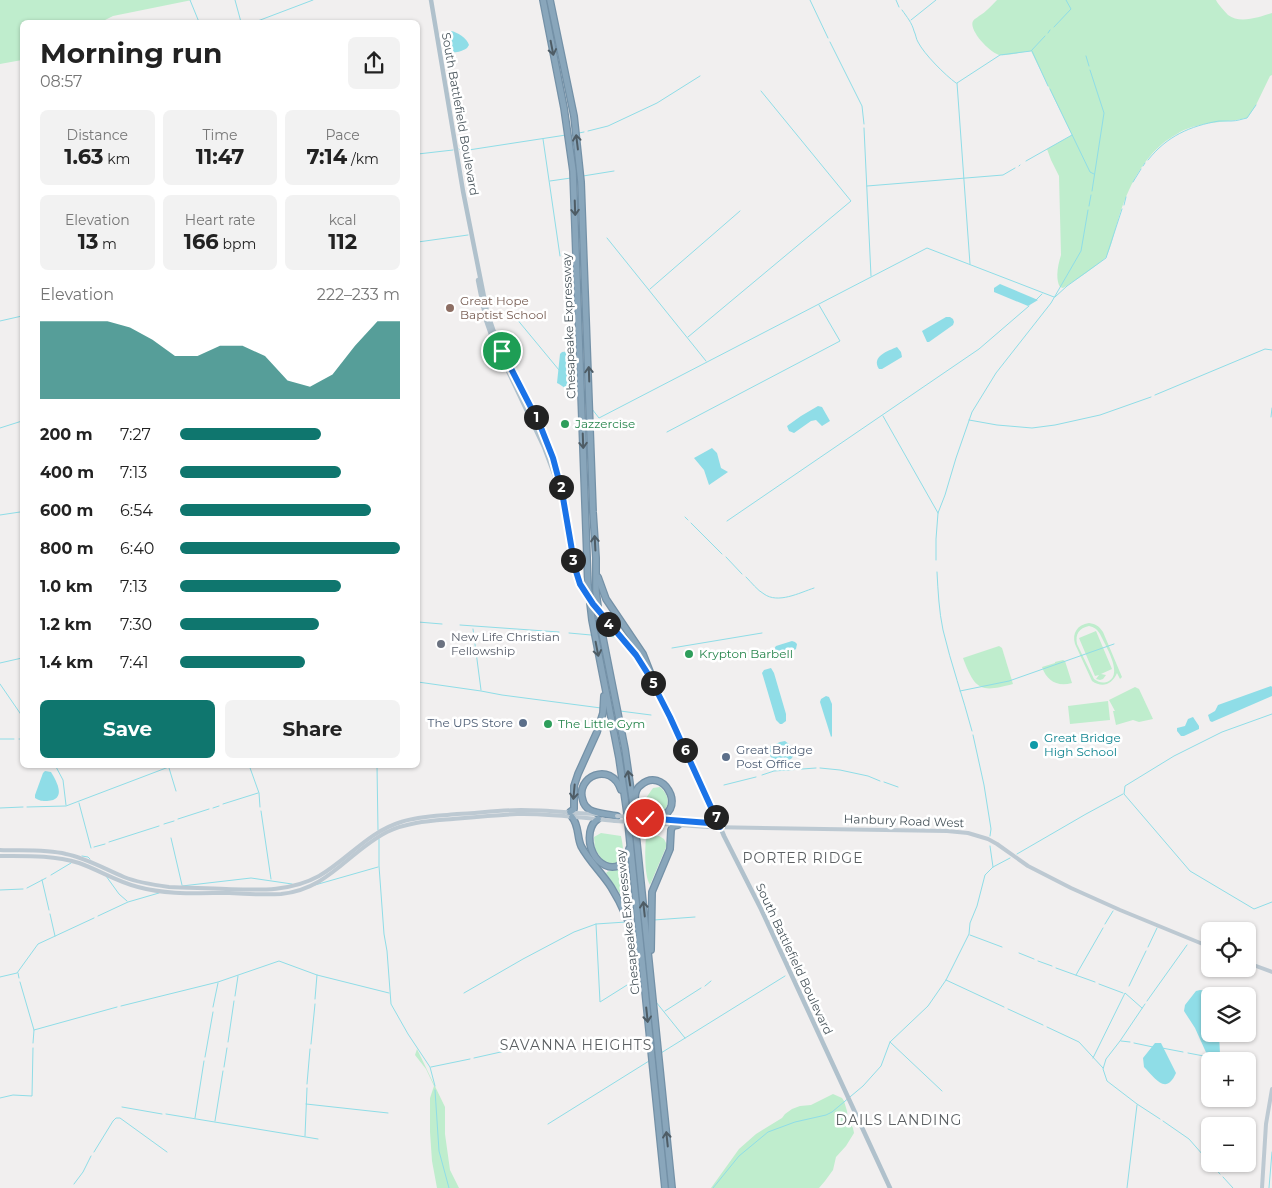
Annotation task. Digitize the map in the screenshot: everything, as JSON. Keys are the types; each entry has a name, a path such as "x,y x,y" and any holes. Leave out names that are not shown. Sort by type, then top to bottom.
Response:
{"highway":[{"name":"Chesapeake Expressway","path":"542,0 564,108 573,171 588,585 591,614 619,758 626,807 665,1188"},
{"name":"Chesapeake Expressway","path":"550,0 574,116 582,182 596,591 600,623 629,776 672,1188"},
{"path":"596,558 598,579 604,596 640,650 656,687"},
{"path":"603,679 604,696 601,722 577,777 574,790 574,809 571,815 576,823 582,848 612,888 627,917 638,949 639,963 644,981"},
{"path":"616,818 591,810 586,806 582,798 583,786 586,781 595,775 601,774 614,777 620,787 626,807"},
{"path":"635,826 634,797 638,788 648,781 656,780 666,787 672,800 667,813 660,817 646,820"},
{"path":"598,819 590,830 589,839 590,848 598,862 608,867 620,864 627,856 630,845"},
{"path":"652,992 652,892 670,849 671,830 673,826 678,825"}],"main road":[{"name":"South Battlefield Boulevard","path":"431,0 486,320 556,477 563,501 577,575 585,593 603,618 636,655 656,687 890,1188"},
{"path":"0,850 64,853 126,878 156,886 242,890 274,889 289,887 318,877 384,828 401,822 518,814 709,823 720,827"},
{"path":"571,815 598,819 616,818"},
{"path":"0,856 58,858 79,864 133,886 164,892 279,894 298,890 321,880 386,832 420,820"},
{"path":"646,820 678,825 720,827"},
{"name":"Hanbury Road West","path":"720,827 968,833 988,839 1028,866 1071,888 1201,943"},
{"path":"1256,966 1272,972"},
{"path":"1262,1188 1265,1132 1272,1089"}],"green space":[{"path":"0,0 192,0 113,16 105,20 20,20 20,60 0,64"},
{"path":"997,0 1216,0 1228,15 1233,18 1250,19 1272,13 1272,75 1248,117 1188,128 1161,145 1146,161 1129,189 1106,257 1063,288 1058,283 1057,276 1061,255 1059,176 1047,149 1072,135 1031,51 1007,55 996,54 981,41 974,30 973,21"},
{"path":"1089,623 1099,627 1103,632 1122,677 1120,679 1117,673 1110,683 1103,685 1092,681 1074,640 1076,630","holes":["1089,626 1100,634 1112,659 1114,666 1113,677 1107,682 1094,679 1077,644 1078,632"]},
{"path":"1096,631 1112,669 1101,674 1106,675 1100,680 1096,679 1099,675 1095,676 1079,638"},
{"path":"999,646 1002,648 1013,684 993,688 980,686 971,677 963,658"},
{"path":"1063,660 1072,683 1062,684 1053,682 1042,667"},
{"path":"1135,687 1139,689 1153,719 1139,722 1133,720 1116,725 1113,711 1115,711 1109,700"},
{"path":"1108,701 1110,720 1070,724 1068,706"},
{"path":"660,787 666,794 667,807 658,815 646,814 640,808 653,788"},
{"path":"601,833 621,836 623,852 621,860 617,863 605,864 595,849 594,837"},
{"path":"659,836 664,839 667,845 650,885 646,869 646,837"},
{"path":"625,866 630,909 627,909 620,894 606,873"},
{"path":"417,1049 445,1107 445,1134 450,1170 459,1188 437,1188 432,1161 430,1132 430,1098 434,1086 426,1069 415,1055"},
{"path":"833,1094 844,1101 848,1120 854,1133 836,1157 833,1170 819,1188 711,1188 739,1149 756,1134 782,1118 792,1109 811,1105"}],"water":[{"path":"451,31 459,34 466,40 469,45 467,48 457,52 452,51 448,39"},
{"path":"1000,284 1038,300 1028,306 994,292 994,288"},
{"path":"946,317 953,319 953,325 927,342 922,331"},
{"path":"897,347 902,357 879,369 877,361 879,357"},
{"path":"571,351 573,387 571,392 557,383 560,354"},
{"path":"818,406 822,407 830,421 822,426 816,420 811,421 794,433 789,431 787,426"},
{"path":"712,448 717,453 721,468 728,472 709,485 704,470 694,458"},
{"path":"792,641 797,644 796,649 788,654 776,656 774,649 776,646"},
{"path":"771,668 786,714 786,721 782,724 776,720 762,673 764,670"},
{"path":"1271,686 1272,696 1212,722 1210,721 1208,715 1215,711 1218,705"},
{"path":"826,696 829,697 832,704 831,737 820,702"},
{"path":"1193,717 1199,729 1181,736 1177,728 1185,726 1188,719"},
{"path":"785,741 793,751 793,757 787,760 773,760 769,747"},
{"path":"45,771 51,772 56,781 59,794 53,800 41,801 35,798 35,795"},
{"path":"1201,990 1201,1041 1184,1011 1185,1005 1196,991"},
{"path":"1201,1042 1219,1042 1220,1052 1206,1052"},
{"path":"1155,1043 1161,1043 1176,1073 1168,1083 1160,1083 1144,1067 1143,1058"}],"waterway":[{"path":"190,0 198,20"},
{"path":"235,0 240,20"},
{"path":"260,20 313,0"},
{"path":"810,0 828,38"},
{"path":"896,0 899,7"},
{"path":"911,20 936,0"},
{"path":"1054,27 1071,9 1066,0"},
{"path":"902,10 911,23 917,41 925,52 956,83"},
{"path":"957,83 1000,55 1031,51 1045,36"},
{"path":"830,42 862,106 864,124"},
{"path":"1032,51 1048,86"},
{"path":"1086,56 1089,66"},
{"path":"1090,70 1104,113 1092,191"},
{"path":"588,131 608,126 657,103 700,76"},
{"path":"957,83 970,264"},
{"path":"1050,89 1090,172 1094,174"},
{"path":"688,337 851,201 761,91"},
{"path":"1148,160 1163,144 1180,133 1208,123 1247,118 1256,105"},
{"path":"864,128 871,276"},
{"path":"579,133 584,132"},
{"path":"459,149 462,151 566,135"},
{"path":"1026,161 1072,135"},
{"path":"543,139 560,256"},
{"path":"420,154 453,150"},
{"path":"867,186 1003,175 1015,168"},
{"path":"1133,182 1141,169"},
{"path":"583,176 614,171"},
{"path":"550,181 571,178"},
{"path":"1089,206 1091,195"},
{"path":"1124,205 1126,197"},
{"path":"1055,297 1106,258 1122,209"},
{"path":"936,560 938,513 972,412 996,373 1051,303 1081,251 1088,210"},
{"path":"650,289 740,211"},
{"path":"420,242 468,235"},
{"path":"607,238 706,361"},
{"path":"592,409 599,418 927,248 1054,297"},
{"path":"1036,300 1042,294"},
{"path":"667,432 840,341 819,305"},
{"path":"727,521 979,349 1029,306"},
{"path":"0,321 20,316"},
{"path":"516,318 559,370"},
{"path":"1155,395 1265,349 1272,350"},
{"path":"572,384 579,393"},
{"path":"969,420 1032,428 1100,415 1151,397"},
{"path":"1271,417 1272,408"},
{"path":"883,416 938,513"},
{"path":"0,428 20,422"},
{"path":"0,515 20,512"},
{"path":"685,517 688,520"},
{"path":"691,523 722,554"},
{"path":"726,557 742,574"},
{"path":"937,572 943,630 972,731"},
{"path":"746,577 761,592 776,598 789,597 814,588"},
{"path":"420,622 442,624"},
{"path":"460,625 559,632"},
{"path":"473,629 481,690"},
{"path":"569,633 591,635"},
{"path":"672,648 762,633"},
{"path":"606,636 617,637"},
{"path":"960,691 1009,681 1114,644"},
{"path":"0,663 20,658"},
{"path":"420,682 601,708"},
{"path":"0,684 20,713"},
{"path":"620,711 651,715"},
{"path":"1272,714 1222,732 1174,756 1125,786 1124,794 1190,871 1254,909 1272,902"},
{"path":"973,735 984,785 991,829 990,836"},
{"path":"0,739 14,739"},
{"path":"57,768 63,780 66,805"},
{"path":"27,807 66,806 166,768"},
{"path":"169,768 176,791"},
{"path":"250,768 259,793 260,807"},
{"path":"377,768 378,830"},
{"path":"762,775 774,771 816,768"},
{"path":"820,768 868,776 880,781"},
{"path":"724,785 756,777"},
{"path":"884,782 898,787"},
{"path":"223,804 258,793"},
{"path":"1017,854 1123,794"},
{"path":"79,803 91,848"},
{"path":"213,808 219,806"},
{"path":"0,808 23,807"},
{"path":"178,819 209,809"},
{"path":"261,811 271,879"},
{"path":"164,824 174,821"},
{"path":"109,842 159,826"},
{"path":"171,838 182,885"},
{"path":"379,839 379,866 391,1004 430,1067 435,1086"},
{"path":"94,847 105,844"},
{"path":"990,846 993,867"},
{"path":"82,856 90,859"},
{"path":"713,1188 739,1156 768,1132 795,1122 826,1115 863,1086 881,1066 890,1042 928,1006 946,980 969,934 970,923 977,906 985,875 993,867 1010,858"},
{"path":"51,875 71,863"},
{"path":"315,885 378,867"},
{"path":"106,876 119,894 127,901"},
{"path":"27,888 46,878"},
{"path":"182,886 251,878 292,884"},
{"path":"42,880 49,910"},
{"path":"0,890 23,889"},
{"path":"98,916 128,902 159,893"},
{"path":"1105,924 1113,911"},
{"path":"50,914 55,936"},
{"path":"654,920 695,917"},
{"path":"0,977 17,973 38,944 94,918"},
{"path":"464,993 574,932 596,924 626,922"},
{"path":"596,924 600,1002 635,980 641,982"},
{"path":"1076,975 1103,928"},
{"path":"1148,947 1157,928"},
{"path":"970,935 1002,947"},
{"path":"1147,1001 1187,945"},
{"path":"1129,986 1146,951"},
{"path":"1019,953 1034,959"},
{"path":"121,1006 218,982 279,961 317,975 389,993"},
{"path":"1038,961 1052,966"},
{"path":"1056,968 1095,982"},
{"path":"18,973 19,978"},
{"path":"315,999 317,975"},
{"path":"235,996 238,976"},
{"path":"661,1053 785,976"},
{"path":"946,980 1004,1007"},
{"path":"705,986 711,981"},
{"path":"20,982 34,1030 33,1043"},
{"path":"213,1007 218,983"},
{"path":"1099,984 1123,993"},
{"path":"665,1011 701,988"},
{"path":"1093,1058 1125,993 1142,1008"},
{"path":"228,1042 234,1001"},
{"path":"656,1002 685,1038"},
{"path":"311,1044 315,1004"},
{"path":"1145,1004 1106,1059 1103,1069 1107,1081 1160,1119"},
{"path":"34,1030 117,1007"},
{"path":"1008,1009 1043,1025"},
{"path":"205,1057 213,1012"},
{"path":"1047,1027 1079,1042 1103,1068"},
{"path":"474,1058 523,1047 535,1040"},
{"path":"1121,1041 1130,1042"},
{"path":"890,1042 942,1091"},
{"path":"1134,1043 1153,1047"},
{"path":"0,1098 13,1095 32,1096 33,1048"},
{"path":"224,1067 227,1048"},
{"path":"1162,1048 1183,1052"},
{"path":"307,1084 310,1049"},
{"path":"1188,1053 1201,1055"},
{"path":"431,1067 470,1059"},
{"path":"195,1118 204,1061"},
{"path":"548,1124 649,1061"},
{"path":"215,1121 223,1071"},
{"path":"305,1136 307,1088"},
{"path":"435,1090 439,1151 449,1188"},
{"path":"306,1104 388,1113"},
{"path":"1127,1188 1137,1105"},
{"path":"122,1107 162,1114"},
{"path":"166,1114 318,1139"},
{"path":"94,1152 116,1118 120,1118 167,1152"},
{"path":"1163,1121 1189,1139 1201,1153"},
{"path":"1269,1188 1272,1152"},
{"path":"74,1184 91,1156"},
{"path":"1223,1177 1233,1188"}],"place":[{"name":"Great Hope Baptist School","path":"450,308"},
{"name":"Jazzercise","path":"565,424"},
{"name":"New Life Christian Fellowship","path":"441,644"},
{"name":"Krypton Barbell","path":"689,654"},
{"name":"The UPS Store","path":"523,723"},
{"name":"The Little Gym","path":"548,724"},
{"name":"Great Bridge High School","path":"1034,745"},
{"name":"Great Bridge Post Office","path":"726,757"}],"district":[{"name":"PORTER RIDGE","path":"803,858"},
{"name":"SAVANNA HEIGHTS","path":"576,1045"},
{"name":"DAILS LANDING","path":"899,1120"}],"route":[{"path":"502,351 549,445 562,492 575,568 580,584 603,618 636,655 648,674 670,717 720,827 709,823 645,818"}]}
